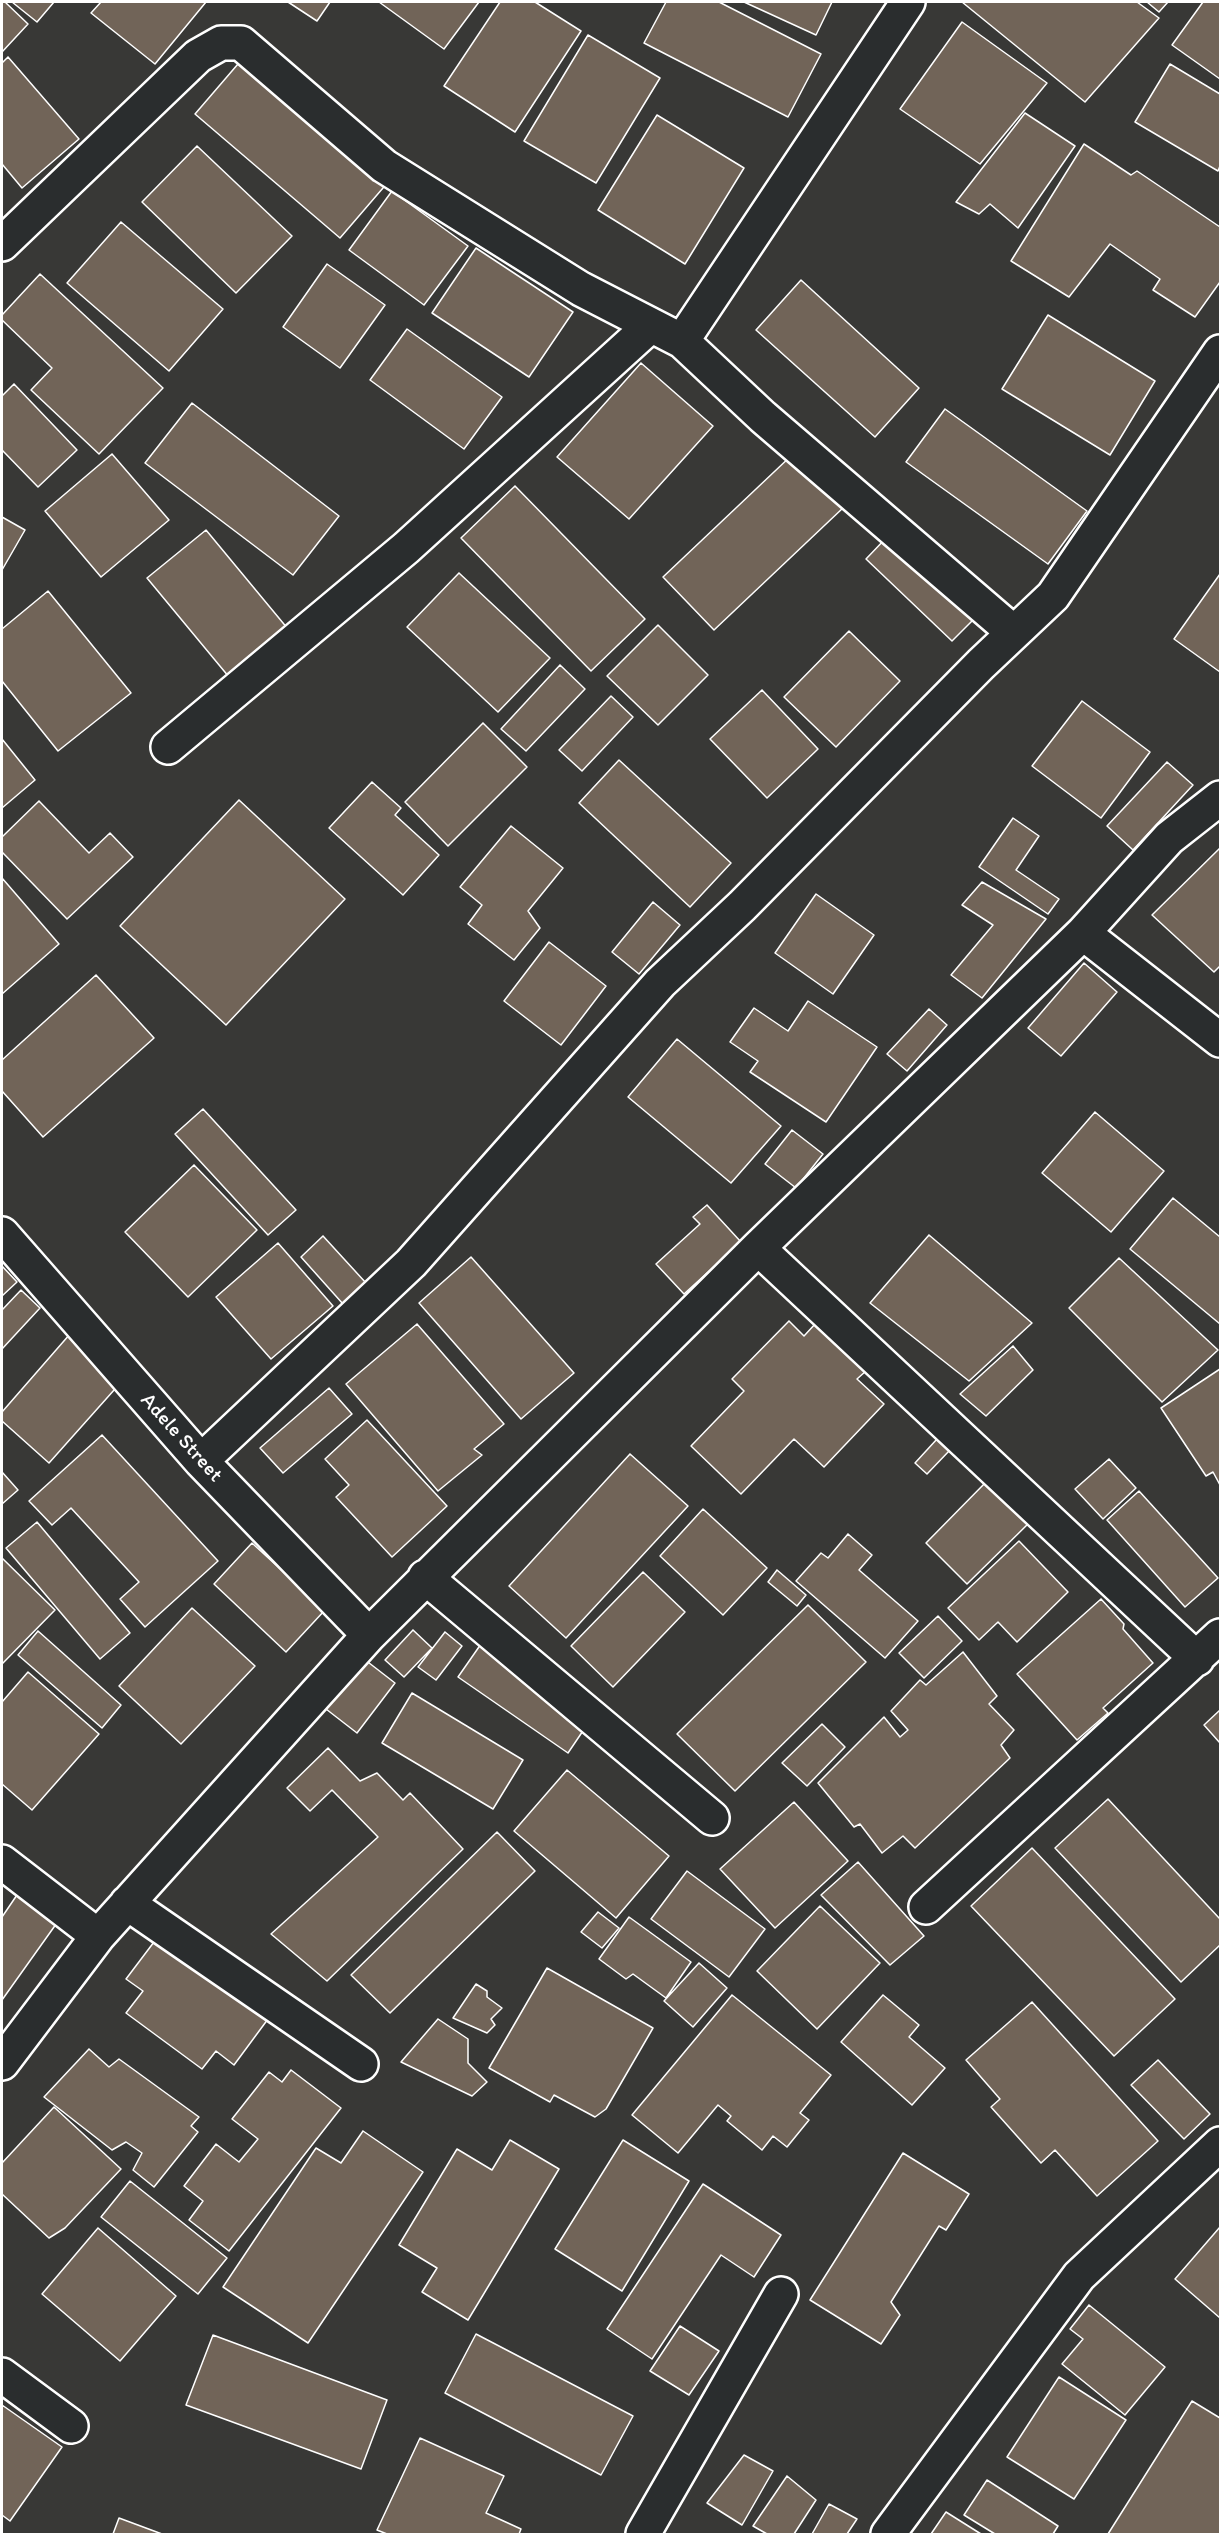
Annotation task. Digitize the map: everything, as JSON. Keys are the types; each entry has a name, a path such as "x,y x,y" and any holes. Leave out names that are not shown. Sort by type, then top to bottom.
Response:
{"street":[{"path":"682,341 908,2"},
{"path":"2,244 198,56 221,43 241,43 384,166 581,289 682,341 772,425 1013,632"},
{"path":"168,747 406,548 650,326"},
{"path":"201,1461 411,1263 660,983 742,906 1013,632 1053,596 1221,352"},
{"path":"2,2064 98,1936 369,1635 758,1248 1083,933 1169,838 1221,798"},
{"path":"1083,933 1221,1040"},
{"name":"Adele Street","path":"2,1234 201,1461 369,1635"},
{"path":"758,1248 1197,1659"},
{"path":"425,1577 712,1818"},
{"path":"926,1907 1221,1636"},
{"path":"2,1862 98,1936"},
{"path":"128,1903 361,2064"},
{"path":"888,2535 1079,2276 1221,2144"},
{"path":"643,2535 781,2294"},
{"path":"2,2375 71,2426"}],"building":[{"path":"2,2 5,2 28,24 2,52"},
{"path":"12,2 54,2 37,22"},
{"path":"101,2 206,2 155,64 91,13"},
{"path":"288,2 330,2 317,21"},
{"path":"379,2 479,2 444,49"},
{"path":"500,2 535,2 581,31 515,132 444,86"},
{"path":"666,2 719,2 821,54 788,117 644,43"},
{"path":"744,2 832,2 816,35"},
{"path":"962,2 1137,2 1159,18 1085,102"},
{"path":"1147,2 1168,2 1159,12"},
{"path":"1203,2 1220,2 1220,79 1172,45"},
{"path":"962,22 1047,83 980,164 900,109"},
{"path":"588,35 660,78 596,183 524,141"},
{"path":"8,57 79,139 22,188 2,164 2,63"},
{"path":"244,57 389,181 340,238 195,114"},
{"path":"1170,64 1220,94 1220,166 1218,171 1135,122"},
{"path":"1025,113 1075,146 1018,228 990,204 979,214 956,202"},
{"path":"657,115 744,168 685,264 598,210"},
{"path":"1084,144 1131,175 1137,171 1220,227 1220,282 1195,317 1153,290 1160,279 1110,244 1069,297 1011,261"},
{"path":"197,146 292,236 236,293 142,202"},
{"path":"392,191 468,246 424,305 349,250"},
{"path":"121,222 223,309 169,371 67,283"},
{"path":"476,248 573,312 529,377 432,313"},
{"path":"327,264 385,305 340,368 283,327"},
{"path":"40,274 163,388 99,454 31,390 52,368 2,320 2,315"},
{"path":"801,280 919,388 875,437 756,330"},
{"path":"1048,315 1155,381 1110,455 1002,389"},
{"path":"407,329 502,397 464,449 370,380"},
{"path":"641,363 713,426 629,519 557,457"},
{"path":"14,384 77,450 38,487 2,450 2,396"},
{"path":"192,403 339,516 293,575 145,463"},
{"path":"945,409 1087,511 1048,564 906,462"},
{"path":"112,454 169,520 101,577 45,511"},
{"path":"793,454 844,507 714,630 663,577"},
{"path":"515,486 645,619 591,671 461,538"},
{"path":"2,517 25,530 2,570"},
{"path":"206,530 288,629 229,677 147,578"},
{"path":"887,537 974,619 952,641 866,559"},
{"path":"459,573 550,658 498,712 407,627"},
{"path":"1220,574 1220,672 1174,639"},
{"path":"48,591 131,693 58,751 2,681 2,629"},
{"path":"658,625 708,675 658,725 607,676"},
{"path":"849,631 900,681 836,747 784,697"},
{"path":"560,665 585,689 526,751 501,729"},
{"path":"762,690 818,749 767,798 710,739"},
{"path":"611,696 633,717 582,771 559,750"},
{"path":"1082,701 1150,752 1101,818 1032,766"},
{"path":"483,723 527,767 448,846 405,802"},
{"path":"2,739 35,780 2,808"},
{"path":"619,760 731,863 690,907 579,803"},
{"path":"1167,762 1193,785 1133,850 1107,826"},
{"path":"372,782 401,808 395,815 439,855 403,895 329,828"},
{"path":"239,800 345,899 226,1025 120,926"},
{"path":"39,801 89,853 110,833 133,857 67,919 2,852 2,837"},
{"path":"1013,818 1039,836 1016,870 1059,899 1048,914 979,867"},
{"path":"511,826 563,868 528,911 540,928 514,960 468,924 482,905 460,887"},
{"path":"1220,848 1220,966 1214,972 1152,915"},
{"path":"2,878 59,944 2,994"},
{"path":"982,882 1046,919 982,998 951,975 993,925 962,905"},
{"path":"816,894 874,935 833,994 775,953"},
{"path":"653,902 680,925 639,974 612,952"},
{"path":"549,942 606,986 561,1045 504,1001"},
{"path":"1084,963 1117,992 1061,1056 1028,1028"},
{"path":"96,975 154,1038 43,1137 2,1091 2,1060"},
{"path":"808,1001 877,1047 826,1122 750,1072 758,1061 730,1042 754,1008 788,1031"},
{"path":"929,1009 947,1025 907,1071 887,1054"},
{"path":"677,1039 781,1126 731,1183 628,1097"},
{"path":"203,1109 296,1210 268,1235 175,1134"},
{"path":"1095,1112 1164,1171 1111,1232 1042,1173"},
{"path":"792,1130 823,1154 796,1188 765,1164"},
{"path":"194,1165 257,1230 188,1297 125,1232"},
{"path":"1173,1198 1220,1237 1220,1324 1130,1249"},
{"path":"707,1205 741,1242 684,1294 656,1264 700,1224 693,1217"},
{"path":"929,1235 1032,1323 969,1381 870,1303"},
{"path":"323,1236 366,1283 343,1304 301,1257"},
{"path":"278,1243 333,1306 271,1359 216,1297"},
{"path":"471,1257 574,1373 521,1419 419,1303"},
{"path":"1119,1258 1218,1350 1162,1402 1069,1308"},
{"path":"2,1266 17,1282 2,1296"},
{"path":"21,1290 40,1308 2,1349 2,1310"},
{"path":"789,1321 804,1336 816,1323 866,1371 857,1379 884,1404 824,1467 794,1439 741,1494 691,1446 744,1391 732,1379"},
{"path":"417,1324 504,1424 474,1449 482,1455 438,1491 346,1384"},
{"path":"70,1334 123,1380 49,1463 2,1421 2,1412"},
{"path":"1013,1346 1033,1370 986,1416 960,1394"},
{"path":"1220,1369 1220,1485 1213,1472 1206,1476 1161,1408"},
{"path":"329,1388 352,1414 283,1473 260,1448"},
{"path":"367,1420 447,1506 392,1557 336,1497 349,1485 325,1459"},
{"path":"102,1435 218,1561 145,1627 120,1599 139,1582 71,1508 52,1525 29,1501"},
{"path":"937,1439 950,1450 927,1474 915,1463"},
{"path":"630,1454 688,1506 566,1638 509,1586"},
{"path":"1109,1459 1136,1488 1103,1519 1075,1489"},
{"path":"2,1472 18,1490 2,1504"},
{"path":"988,1480 1030,1522 967,1584 926,1543"},
{"path":"1139,1491 1218,1578 1185,1607 1107,1520"},
{"path":"703,1509 767,1568 723,1615 660,1556"},
{"path":"37,1522 130,1633 100,1659 6,1548"},
{"path":"848,1534 872,1555 859,1570 918,1621 885,1658 796,1581 821,1553 828,1558"},
{"path":"1019,1541 1068,1592 1017,1642 998,1622 979,1640 948,1608"},
{"path":"252,1543 325,1610 286,1652 214,1584"},
{"path":"2,1558 55,1610 2,1664"},
{"path":"777,1570 806,1595 797,1606 768,1582"},
{"path":"643,1572 685,1612 613,1687 571,1646"},
{"path":"1101,1599 1124,1624 1123,1629 1153,1663 1103,1708 1108,1713 1077,1740 1017,1674"},
{"path":"808,1605 866,1662 735,1791 677,1734"},
{"path":"192,1608 255,1666 181,1744 119,1686"},
{"path":"938,1616 962,1641 924,1678 899,1653"},
{"path":"413,1630 432,1648 404,1677 385,1660"},
{"path":"38,1631 121,1705 102,1728 18,1655"},
{"path":"445,1632 462,1646 436,1680 418,1667"},
{"path":"481,1644 591,1719 568,1753 458,1677"},
{"path":"963,1652 997,1696 989,1704 1014,1730 1001,1745 1010,1758 915,1848 903,1836 882,1853 860,1824 854,1827 818,1783 884,1717 900,1737 908,1730 891,1711 920,1680 926,1685"},
{"path":"364,1659 395,1683 357,1733 326,1709"},
{"path":"28,1672 99,1734 32,1810 2,1784 2,1702"},
{"path":"412,1693 523,1760 493,1809 382,1743"},
{"path":"1220,1710 1220,1743 1204,1725"},
{"path":"822,1724 845,1747 807,1786 782,1763"},
{"path":"328,1748 360,1781 377,1773 403,1800 410,1793 463,1849 327,1981 271,1934 378,1837 332,1790 310,1811 287,1788"},
{"path":"567,1770 669,1856 616,1918 514,1831"},
{"path":"1108,1799 1220,1919 1220,1945 1181,1982 1055,1848"},
{"path":"794,1802 848,1861 775,1928 720,1869"},
{"path":"497,1832 535,1871 390,2013 351,1975"},
{"path":"1032,1848 1175,1999 1114,2056 971,1906"},
{"path":"858,1862 924,1936 890,1965 821,1895"},
{"path":"687,1871 765,1929 729,1977 651,1919"},
{"path":"19,1892 59,1920 2,2000 2,1917"},
{"path":"820,1906 880,1963 817,2029 757,1971"},
{"path":"598,1912 619,1928 602,1948 581,1932"},
{"path":"629,1917 691,1962 666,1998 633,1974 626,1979 599,1959"},
{"path":"157,1938 268,2019 234,2065 216,2051 202,2069 126,2013 143,1991 126,1979"},
{"path":"699,1963 727,1988 693,2027 664,2001"},
{"path":"547,1968 653,2028 606,2109 595,2117 554,2095 550,2102 489,2068"},
{"path":"476,1984 487,1991 487,1997 502,2008 491,2019 495,2025 487,2033 453,2018"},
{"path":"732,1995 831,2075 800,2113 809,2120 787,2147 773,2136 762,2150 727,2121 731,2116 718,2105 678,2153 632,2115"},
{"path":"883,1995 919,2025 909,2037 945,2068 912,2105 841,2042"},
{"path":"1032,2002 1158,2141 1097,2196 1055,2150 1041,2163 991,2107 1000,2099 966,2060"},
{"path":"438,2019 468,2039 468,2063 487,2082 472,2096 401,2062"},
{"path":"89,2049 109,2067 119,2059 199,2117 191,2126 198,2132 154,2187 133,2170 142,2153 126,2142 112,2150 44,2097"},
{"path":"1158,2060 1210,2114 1184,2139 1131,2085"},
{"path":"291,2070 341,2108 229,2251 189,2220 203,2201 184,2186 216,2144 239,2162 258,2139 232,2119 269,2072 282,2082"},
{"path":"54,2107 121,2169 65,2228 49,2238 2,2194 2,2163"},
{"path":"363,2131 423,2172 308,2343 223,2287 316,2148 341,2163"},
{"path":"510,2140 559,2169 468,2320 422,2292 437,2268 399,2245 457,2149 492,2170"},
{"path":"623,2140 689,2181 622,2291 555,2249"},
{"path":"903,2153 969,2194 946,2230 939,2226 891,2302 900,2315 881,2344 810,2300"},
{"path":"130,2181 227,2258 198,2294 101,2217"},
{"path":"703,2184 781,2235 754,2277 721,2255 652,2359 607,2329"},
{"path":"1220,2227 1220,2318 1175,2279"},
{"path":"98,2228 176,2296 120,2361 42,2294"},
{"path":"1089,2305 1165,2367 1125,2415 1062,2364 1083,2339 1070,2329"},
{"path":"680,2326 719,2351 689,2395 650,2371"},
{"path":"476,2334 633,2416 601,2475 445,2393"},
{"path":"213,2335 387,2400 361,2469 186,2405"},
{"path":"1059,2377 1126,2420 1074,2499 1007,2457"},
{"path":"1192,2401 1220,2418 1220,2534 1108,2534"},
{"path":"2,2405 62,2447 10,2521 2,2515"},
{"path":"420,2438 504,2476 486,2513 521,2529 519,2534 387,2534 377,2530"},
{"path":"744,2455 773,2471 742,2525 707,2503"},
{"path":"787,2476 816,2500 794,2534 767,2534 753,2526"},
{"path":"987,2480 1058,2526 1053,2534 995,2534 964,2515"},
{"path":"829,2504 857,2519 847,2534 812,2534"},
{"path":"946,2512 981,2534 931,2534"},
{"path":"119,2518 162,2534 113,2534"}]}
